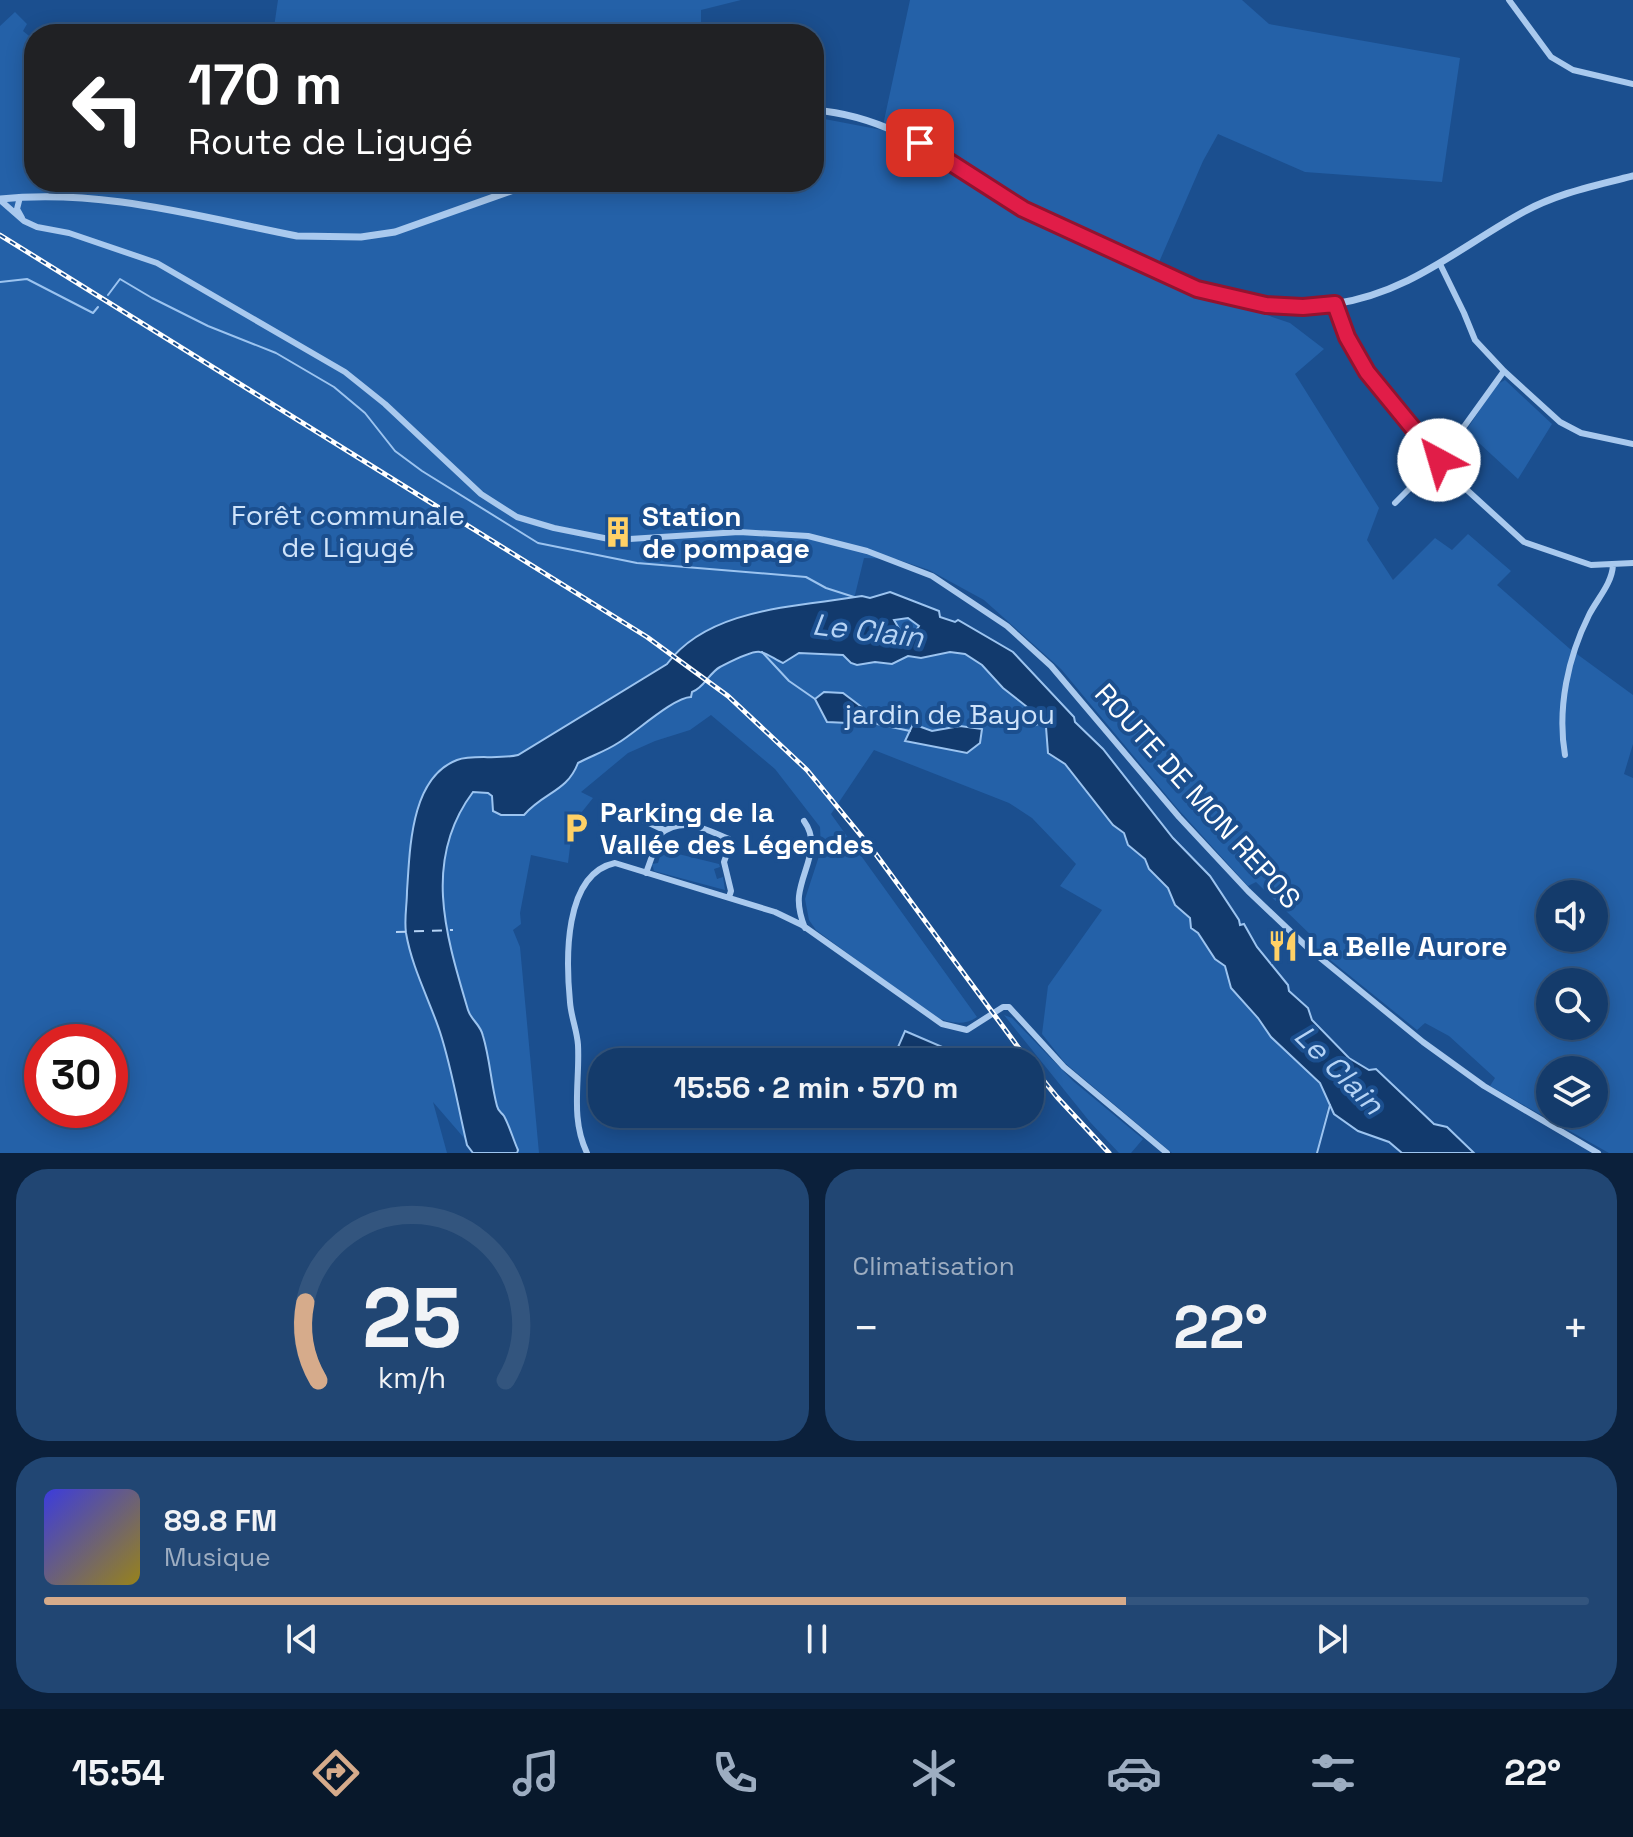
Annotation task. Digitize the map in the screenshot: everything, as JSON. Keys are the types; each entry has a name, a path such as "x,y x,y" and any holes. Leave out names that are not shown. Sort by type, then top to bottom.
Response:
{"street":[{"path":"1509,0 1551,57 1573,70 1633,84"},
{"path":"824,112 873,121 901,133 1023,209 1197,289 1266,305 1303,307 1335,304 1388,291 1413,280 1519,214 1546,201 1577,189 1633,176"},
{"path":"0,200 54,195 95,198 297,236 326,238 395,232 508,192"},
{"path":"20,197 17,209 24,221"},
{"path":"0,200 24,221"},
{"name":"ROUTE DE MON REPOS","path":"24,221 157,263 345,372 394,412 481,494 517,517 614,540 739,532 808,536 867,551 932,576 1007,626 1069,684 1179,817 1291,933 1423,1042 1484,1086 1598,1153"},
{"path":"1440,264 1475,340 1504,371 1560,422 1581,433 1633,444"},
{"path":"1335,304 1347,337 1367,372 1455,479 1524,542 1578,562 1633,563"},
{"path":"1395,503 1439,460 1504,371"},
{"path":"1565,755 1562,714 1572,658 1591,611 1613,575 1613,565"},
{"path":"613,806 664,830"},
{"path":"804,821 810,830 812,844 799,896 805,928"},
{"path":"646,873 660,834 664,830 692,824 731,842 724,862 731,891 729,897"},
{"path":"587,1153 576,1122 578,1043 568,969 574,909 580,891 595,871 603,866 623,864 775,912 805,928 942,1024 967,1030 1003,1007 1009,1007 1064,1067 1167,1153"}],"green space":[{"path":"278,0 741,0 701,10 701,24 274,24"},
{"name":"Forêt communale de Ligugé","path":"910,0 1242,0 1269,24 1460,58 1442,182 1305,172 1218,134 1203,161 1153,276 1290,323 1324,349 1295,374 1379,508 1367,540 1393,580 1435,538 1452,550 1468,534 1511,571 1497,585 1570,649 1633,695 1633,744 1624,774 1633,778 1633,1153 1609,1153 1565,1128 1608,1128 1608,1056 1536,1056 1536,1112 1490,1086 1495,1078 1449,1036 1425,1023 1417,1030 1313,946 1316,940 1256,882 1248,886 1177,808 1061,669 984,600 929,570 896,559 864,558 852,607 916,614 1007,675 1335,1080 1316,1153 1172,1153 1065,1063 1042,1034 1048,986 1102,910 1060,886 1076,864 1032,818 1009,803 874,750 831,814 977,1017 961,1023 934,1017 816,930 809,920 805,899 821,850 820,827 775,769 711,715 690,730 628,753 581,792 593,798 573,823 568,863 531,855 520,913 521,924 513,930 520,947 539,1153 477,1153 433,1102 447,1153 0,1153 0,26 15,12 27,24 24,24 23,31 24,192 824,192 824,119 882,130"},
{"path":"1505,380 1552,424 1518,479 1466,431 1496,385"},
{"path":"658,849 719,864 720,867 714,869 717,879 723,877 725,890 654,871 652,864 658,863 661,853"},
{"path":"1004,1015 1012,1018 1041,1048 1031,1048"},
{"path":"1044,1051 1073,1081 1143,1139 1131,1153 1119,1153 1044,1065"}],"water":[{"name":"Le Clain","path":"890,592 939,611 940,617 955,622 958,620 1013,652 1103,749 1173,838 1210,876 1240,925 1244,924 1257,947 1288,985 1289,991 1308,1008 1312,1020 1349,1058 1369,1070 1376,1069 1434,1124 1447,1127 1474,1153 1402,1153 1389,1142 1358,1131 1334,1114 1320,1083 1271,1037 1231,988 1225,966 1215,959 1198,933 1191,928 1190,918 1175,905 1168,888 1149,869 1145,859 1128,845 1124,833 1113,825 1065,764 1048,753 1046,727 1041,723 1036,725 1031,710 1003,688 982,665 965,654 950,652 921,658 908,656 892,664 875,662 857,665 843,655 799,653 783,663 756,652 720,667 692,692 691,697 654,716 609,749 578,763 568,780 524,815 501,815 493,811 492,796 473,792 457,818 443,871 446,926 468,1010 483,1036 497,1108 506,1120 518,1150 517,1153 473,1153 467,1145 440,1032 416,971 406,933 412,836 421,799 430,782 441,769 457,760 518,755 667,664 685,645 706,631 730,620 783,607 862,596 870,598","holes":["908,618 919,626 915,632 901,632 894,620"]},
{"path":"824,692 843,693 863,708 848,723 827,722 815,699"},
{"path":"913,724 932,731 960,726 982,729 980,743 967,753 905,741"},
{"path":"905,1031 945,1048 898,1048"}],"waterway":[{"path":"0,282 27,279 93,313 98,307"},
{"name":"Le Clain","path":"108,295 120,279 208,326 276,353 334,387 365,413 395,451 422,471 538,543 637,563 806,577 826,588 854,597"},
{"path":"762,652 789,681 815,699"},
{"path":"857,714 877,724 910,731"},
{"name":"Le Clain","path":"1317,1153 1330,1105"}],"ferry route":[{"path":"396,932 453,930"}],"railway":[{"path":"0,235 647,637 728,696 807,770 872,849 1019,1048"},
{"path":"1044,1081 1109,1153"}],"place":[{"name":"Station de pompage","path":"618,532"},
{"name":"Parking de la Vallée des Légendes","path":"576,828"},
{"name":"La Belle Aurore","path":"1283,946"}],"route":[{"path":"920,143 1023,209 1197,289 1266,305 1303,307 1335,304 1347,337 1367,372 1439,460"}],"park label":[{"name":"jardin de Bayou","path":"950,714"}]}
